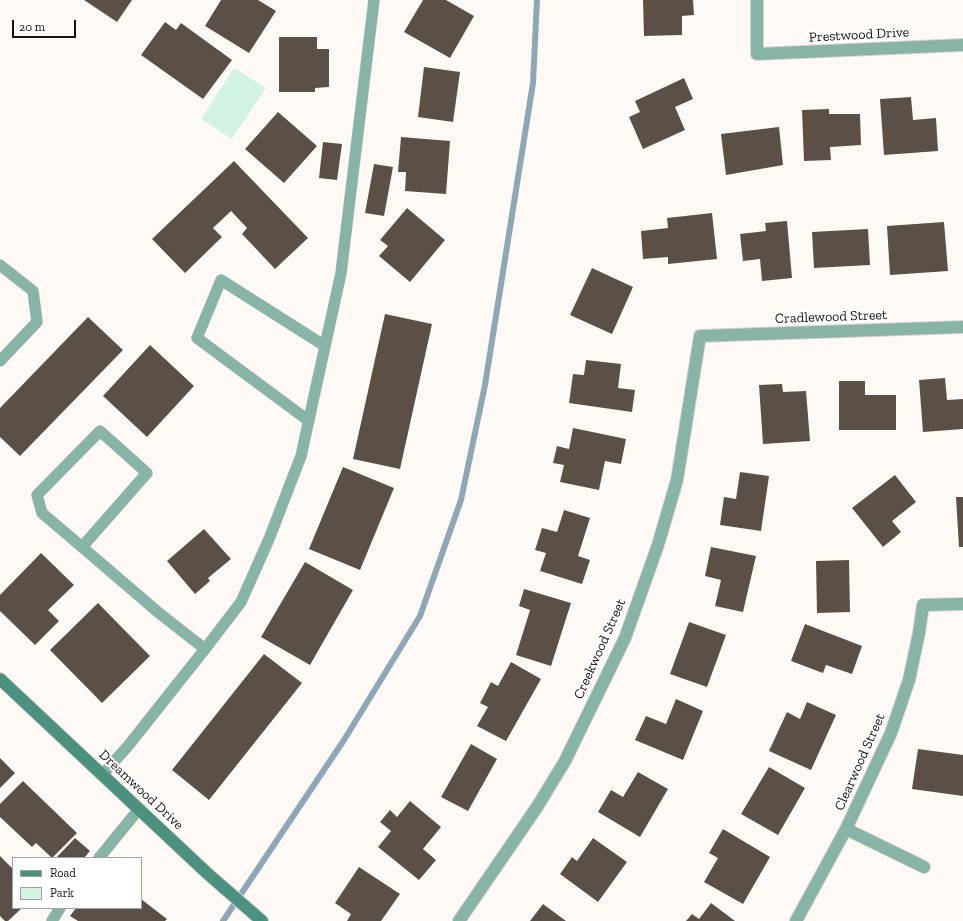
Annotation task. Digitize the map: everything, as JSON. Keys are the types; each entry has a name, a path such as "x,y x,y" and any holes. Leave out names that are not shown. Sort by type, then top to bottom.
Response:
{"street":[{"name":"Prestwood Drive","path":"757,0 757,54 963,45"},
{"name":"Cradlewood Street","path":"700,336 963,327"},
{"name":"Creekwood Street","path":"459,921 537,807 565,760 625,638 658,545 676,480 700,336"},
{"name":"Clearwood Street","path":"796,921 846,829 893,727 909,680 919,633 923,605 963,604"},
{"name":"Dreamwood Drive","path":"0,679 208,874 262,921"},
{"path":"846,829 924,867"}],"lane":[{"path":"103,774 128,746 205,649 240,602 269,539 301,456 341,273 374,0"},
{"path":"0,265 33,291 37,322 0,361"},
{"path":"309,421 197,338 221,280 325,346"},
{"path":"82,547 147,473 100,431 37,495 42,513 159,613 205,649"},
{"path":"100,857 140,809"},
{"path":"52,921 59,909"}],"green space":[{"path":"234,68 266,88 232,139 201,119"}],"building":[{"path":"84,0 132,0 117,22"},
{"path":"221,0 258,0 276,11 249,53 205,26"},
{"path":"423,0 446,0 474,16 450,58 404,32"},
{"path":"643,0 693,0 694,15 682,16 682,35 644,36"},
{"path":"165,22 176,30 181,23 232,60 203,99 141,55"},
{"path":"279,37 317,37 317,49 329,49 329,87 315,88 315,92 279,92"},
{"path":"424,67 460,72 453,122 418,117"},
{"path":"684,78 693,99 675,107 685,130 643,149 629,117 640,112 635,101"},
{"path":"911,97 913,120 936,118 938,151 884,155 880,99"},
{"path":"829,109 829,114 860,114 861,145 830,147 831,160 804,161 802,110"},
{"path":"278,112 317,146 284,183 245,149"},
{"path":"779,127 783,165 726,175 721,134"},
{"path":"401,137 450,141 446,194 405,191 406,172 398,172"},
{"path":"323,142 342,144 337,180 319,178"},
{"path":"234,161 308,238 275,269 242,234 247,228 231,211 213,228 222,237 185,273 152,239"},
{"path":"374,164 393,167 384,216 365,213"},
{"path":"407,208 445,240 410,282 379,256 388,246 380,240"},
{"path":"712,213 717,259 668,264 668,257 643,259 641,231 668,228 667,218"},
{"path":"787,221 792,278 762,281 760,259 743,261 740,234 766,231 765,223"},
{"path":"944,222 948,271 890,275 887,226"},
{"path":"868,229 870,265 814,268 812,232"},
{"path":"592,268 633,287 612,334 570,315"},
{"path":"385,314 432,324 400,469 353,459"},
{"path":"88,317 123,350 20,456 0,437 0,408"},
{"path":"150,345 194,386 147,437 103,396"},
{"path":"586,360 621,364 618,388 635,390 632,412 569,403 573,374 584,375"},
{"path":"945,378 947,400 963,399 963,429 923,432 919,380"},
{"path":"839,381 865,381 865,395 896,395 896,430 839,430"},
{"path":"782,384 783,392 806,391 810,441 763,444 759,385"},
{"path":"573,428 626,439 621,464 605,461 599,490 560,482 564,465 553,463 557,446 569,449"},
{"path":"343,467 394,488 360,570 309,549"},
{"path":"740,472 769,476 761,531 720,525 724,497 736,499"},
{"path":"895,475 916,502 892,521 901,532 883,547 852,508"},
{"path":"956,497 963,497 963,547 959,547"},
{"path":"564,510 590,518 578,556 590,560 582,584 540,571 546,553 535,550 542,528 557,532"},
{"path":"204,529 231,559 208,578 210,581 195,594 167,561"},
{"path":"711,547 756,556 743,612 715,606 721,580 705,576"},
{"path":"41,553 74,585 48,610 59,621 35,645 0,611 0,595"},
{"path":"849,560 850,612 817,613 816,561"},
{"path":"305,562 353,590 310,665 261,637"},
{"path":"524,589 571,603 551,666 516,655 530,610 519,606"},
{"path":"98,603 150,656 102,703 50,650"},
{"path":"689,622 726,635 707,687 670,674"},
{"path":"805,624 862,646 852,674 826,665 823,673 791,661"},
{"path":"264,654 302,683 209,800 172,770"},
{"path":"511,662 541,679 506,741 477,726 488,707 480,703 491,682 498,686"},
{"path":"676,699 703,711 683,760 635,740 646,716 666,724"},
{"path":"807,702 836,715 811,770 769,751 787,712 800,719"},
{"path":"471,744 497,759 468,811 441,797"},
{"path":"918,749 963,755 963,796 912,789"},
{"path":"0,758 15,773 0,788"},
{"path":"769,767 805,788 778,835 741,814"},
{"path":"638,772 668,789 640,837 598,812 611,790 623,797"},
{"path":"23,781 77,833 53,857 51,857 36,843 32,847 0,817 0,804"},
{"path":"410,801 441,827 423,849 436,860 419,880 378,847 391,831 380,822 390,810 397,817"},
{"path":"723,829 770,857 743,904 704,882 718,858 709,853"},
{"path":"75,838 90,851 85,857 57,857"},
{"path":"593,838 627,862 598,902 560,874 572,857 577,861"},
{"path":"0,856 12,868 12,909 21,909 8,921 5,921 0,916"},
{"path":"359,867 400,894 381,921 347,921 351,914 335,903"},
{"path":"142,900 167,919 165,921 78,921 70,916 75,909 142,909"},
{"path":"711,903 735,921 686,921 692,914 699,919"},
{"path":"543,904 566,921 530,921"}],"waterway":[{"path":"223,921 344,740 420,616 461,500 485,385 533,83 537,0"}]}
